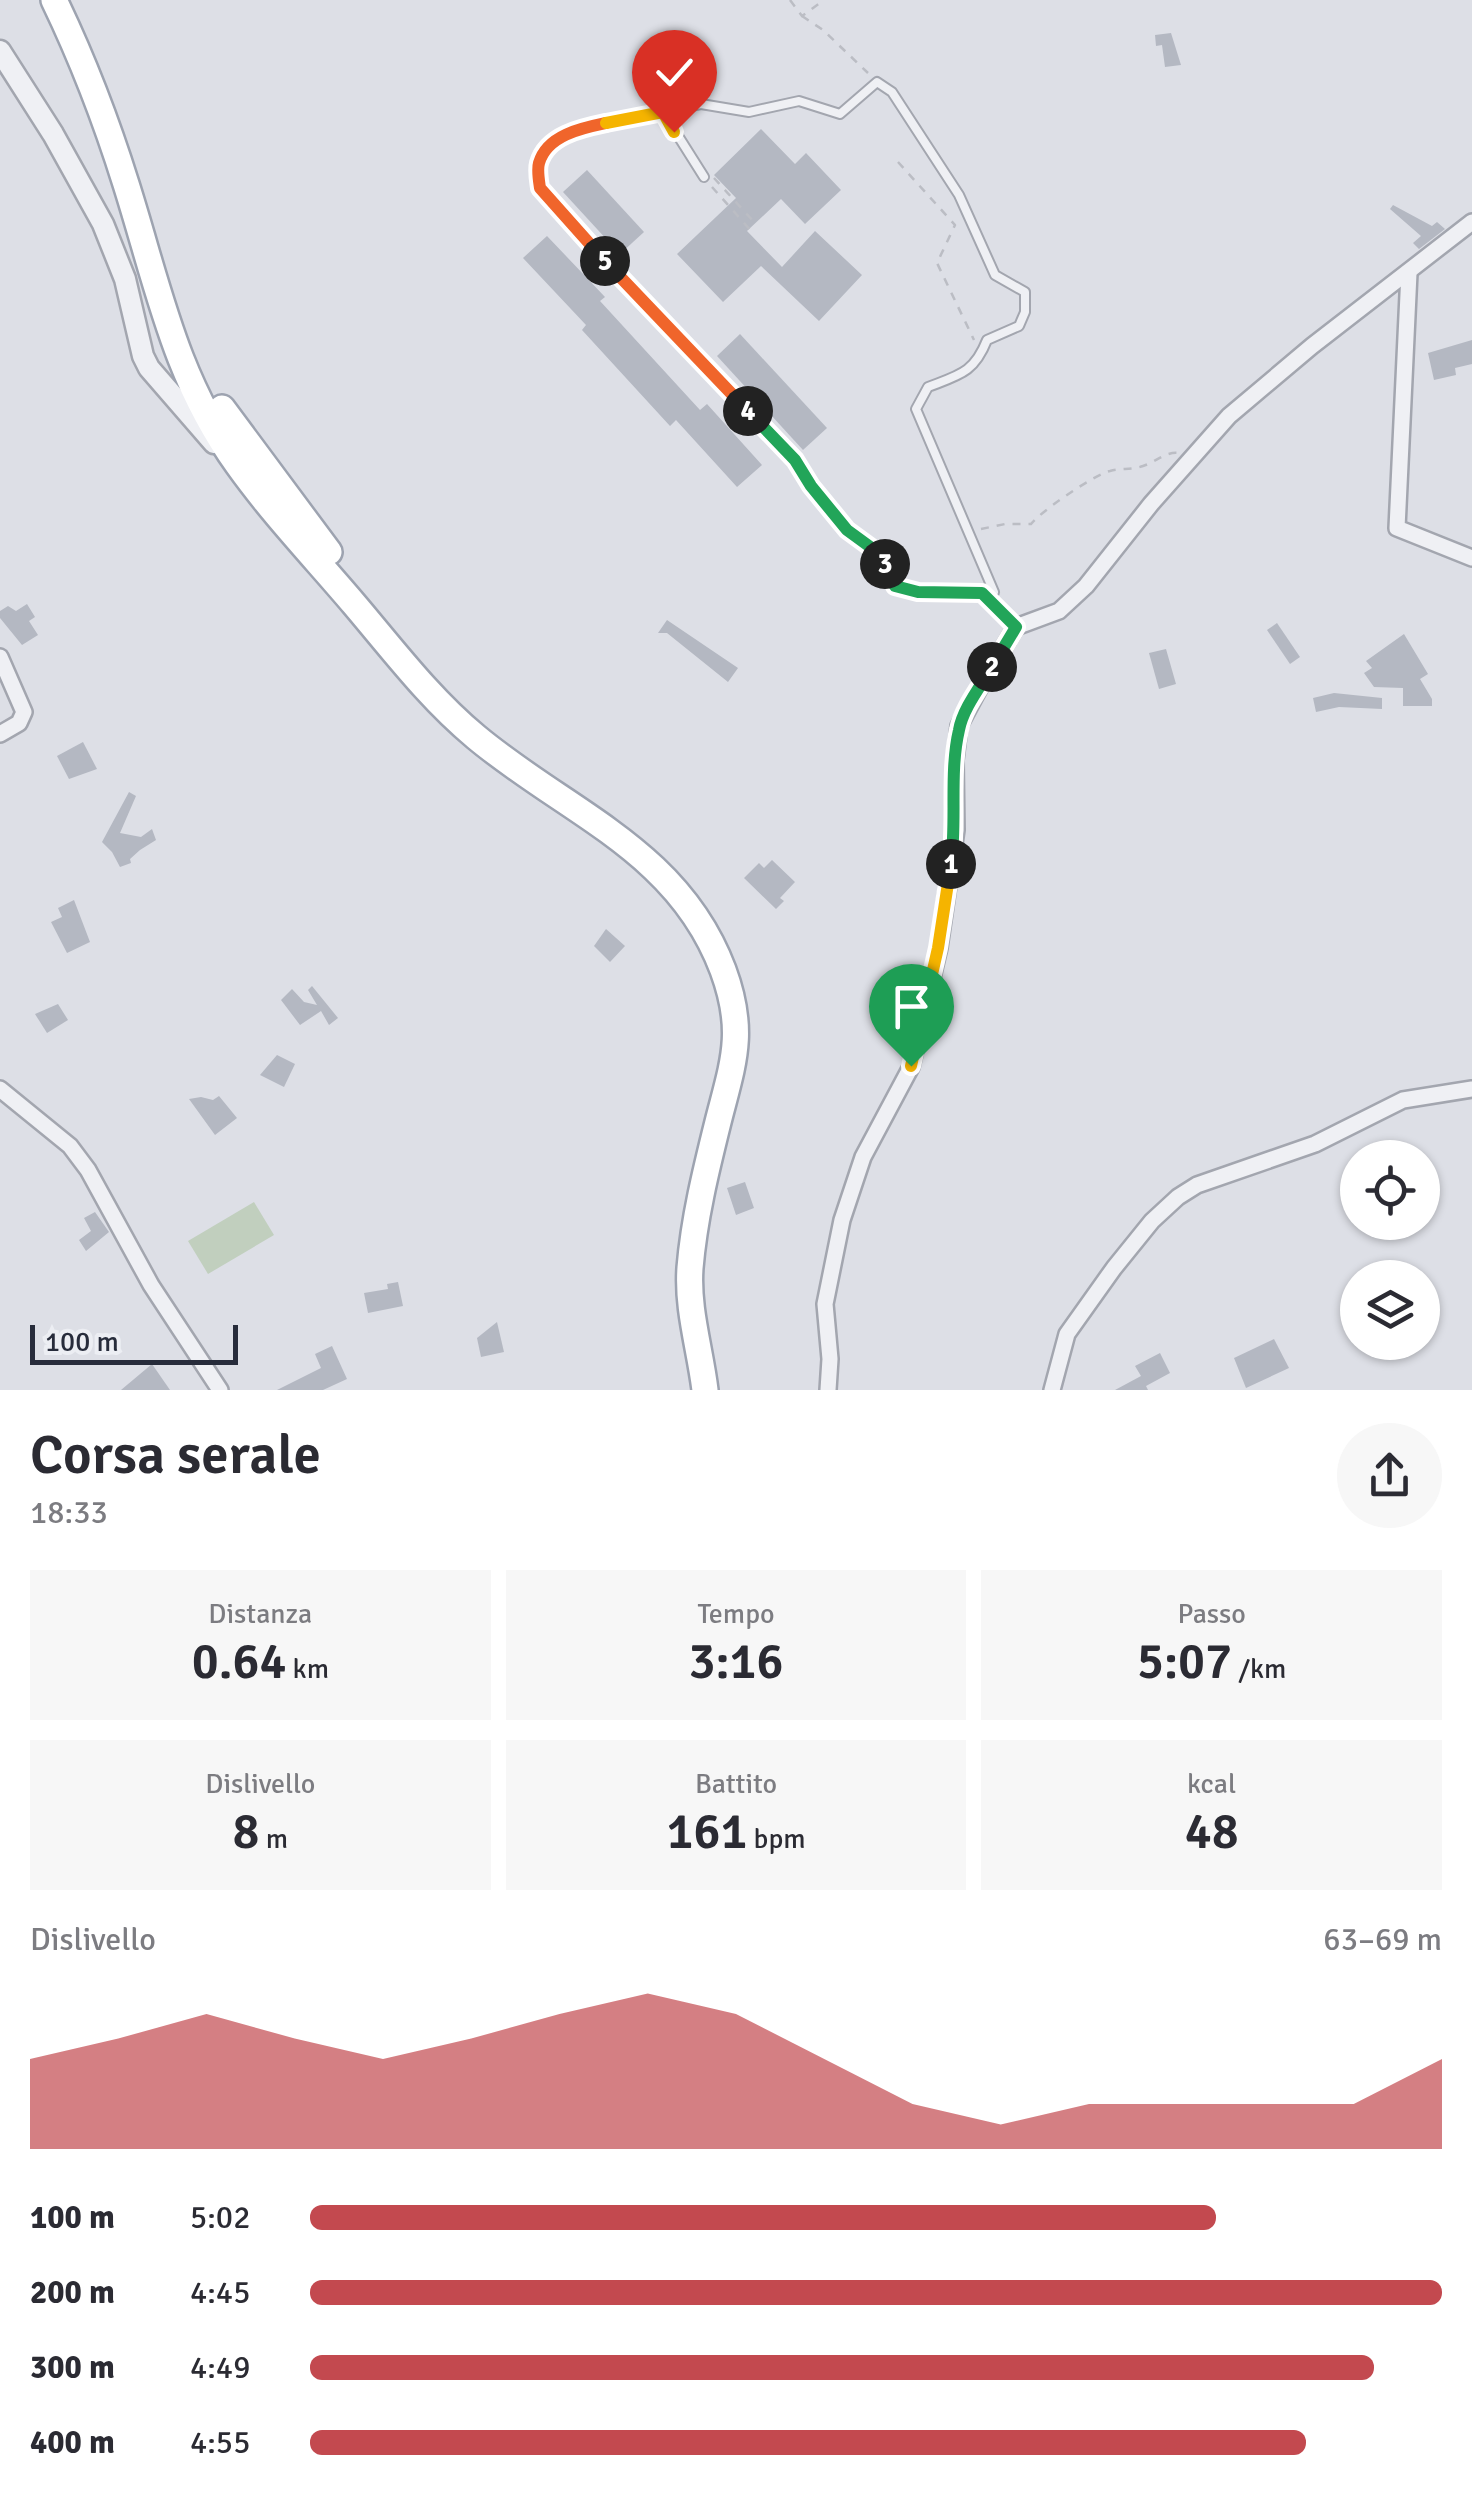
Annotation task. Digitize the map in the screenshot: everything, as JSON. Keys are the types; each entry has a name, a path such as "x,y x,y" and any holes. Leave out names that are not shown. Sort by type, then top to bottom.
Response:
{"main road":[{"path":"54,0 102,108 178,372 238,464 420,683 474,736 541,786 622,838 659,872 704,926 724,972 736,1021 734,1066 696,1221 690,1271 692,1313 705,1390"},
{"path":"178,372 196,367 235,429 447,708"}],"street":[{"path":"0,51 103,224 125,278 149,368 178,372"},
{"path":"828,1390 830,1358 825,1304 842,1220 863,1157 911,1066 938,948 956,830 955,760 959,726 1016,627 1060,611 1086,586 1229,416 1472,222"},
{"path":"1409,273 1397,528 1472,558"},
{"path":"143,356 178,372"},
{"path":"0,657 24,712 19,723 0,734"},
{"path":"1052,1390 1068,1334 1114,1268 1152,1221 1178,1197 1197,1185 1315,1144 1404,1100 1472,1088"},
{"path":"0,1089 70,1146 88,1170 151,1284 220,1390"}],"lane":[{"path":"988,598 994,592 916,409 928,387 963,374 979,361 986,340 1019,326 1025,312 1024,292 996,276 959,195 892,92 877,82 840,114 799,101 748,112 701,104 579,128 550,144 539,163 540,188 561,215 795,460 847,530 873,549 890,571 895,586 918,592 982,593 1016,627"},
{"path":"663,112 703,176"}],"path":[{"path":"790,0 802,16 823,30 877,82"},
{"path":"802,16 824,0"},
{"path":"898,162 954,225 937,263 974,340 979,361"},
{"path":"753,233 703,176 707,171 754,222"},
{"path":"970,533 1005,524 1031,524 1037,516 1051,510 1057,500 1107,471 1144,466 1170,452 1178,452 1188,462"}],"green space":[{"path":"254,1202 274,1235 208,1274 188,1241"}],"building":[{"path":"1171,33 1181,65 1165,67 1162,45 1156,46 1155,35"},
{"path":"761,129 795,164 806,153 841,190 805,224 781,199 747,231 782,267 815,231 862,275 819,321 761,266 723,302 677,254 736,198 714,175"},
{"path":"587,170 644,232 620,254 563,192"},
{"path":"1393,205 1432,226 1437,222 1445,229 1419,249 1413,243 1421,236 1390,209"},
{"path":"547,236 605,297 600,301 700,410 707,404 762,465 737,487 676,420 670,426 582,330 586,325 523,258"},
{"path":"740,334 827,428 803,450 717,356"},
{"path":"1472,340 1472,364 1455,368 1456,375 1434,380 1428,353"},
{"path":"27,604 35,617 29,621 38,635 22,645 0,618 0,611 8,606 16,611"},
{"path":"667,620 738,668 728,682 667,633 658,633"},
{"path":"1277,623 1300,657 1290,664 1267,630"},
{"path":"1404,634 1428,674 1420,679 1432,706 1403,706 1403,688 1374,687 1364,673 1372,668 1366,661"},
{"path":"1166,649 1176,684 1159,689 1149,653"},
{"path":"1334,693 1382,698 1382,709 1339,707 1316,712 1313,698"},
{"path":"83,742 97,769 69,779 57,756"},
{"path":"129,792 136,796 120,833 141,837 152,829 156,840 130,859 131,863 120,867 102,842"},
{"path":"772,860 795,882 780,898 784,901 776,909 744,878 759,863 764,868"},
{"path":"74,900 90,942 67,953 51,922 62,917 58,908"},
{"path":"606,929 625,946 610,962 594,946"},
{"path":"312,986 338,1018 329,1025 321,1011 300,1025 281,1000 292,989 304,1002 317,1005 308,990"},
{"path":"58,1004 68,1020 47,1033 35,1014"},
{"path":"277,1055 295,1064 284,1087 260,1075"},
{"path":"219,1096 237,1118 215,1135 189,1099 213,1100"},
{"path":"745,1182 754,1208 736,1215 727,1188"},
{"path":"95,1212 109,1232 86,1251 79,1240 91,1231 84,1218"},
{"path":"398,1282 403,1306 368,1313 364,1293 388,1289 387,1284"},
{"path":"497,1322 504,1352 481,1357 477,1338"},
{"path":"1274,1339 1289,1368 1246,1388 1234,1358"},
{"path":"332,1346 347,1379 323,1390 277,1390 321,1368 315,1354"},
{"path":"1160,1353 1170,1373 1146,1386 1148,1390 1115,1390 1141,1376 1135,1366"},
{"path":"152,1364 170,1390 121,1390"}],"route":[{"path":"674,132 663,112 579,128 550,144 539,163 540,188 561,215 795,460 847,530 873,549 890,571 895,586 918,592 982,593 1016,627 959,726 955,760 956,830 938,948 911,1066"}]}
